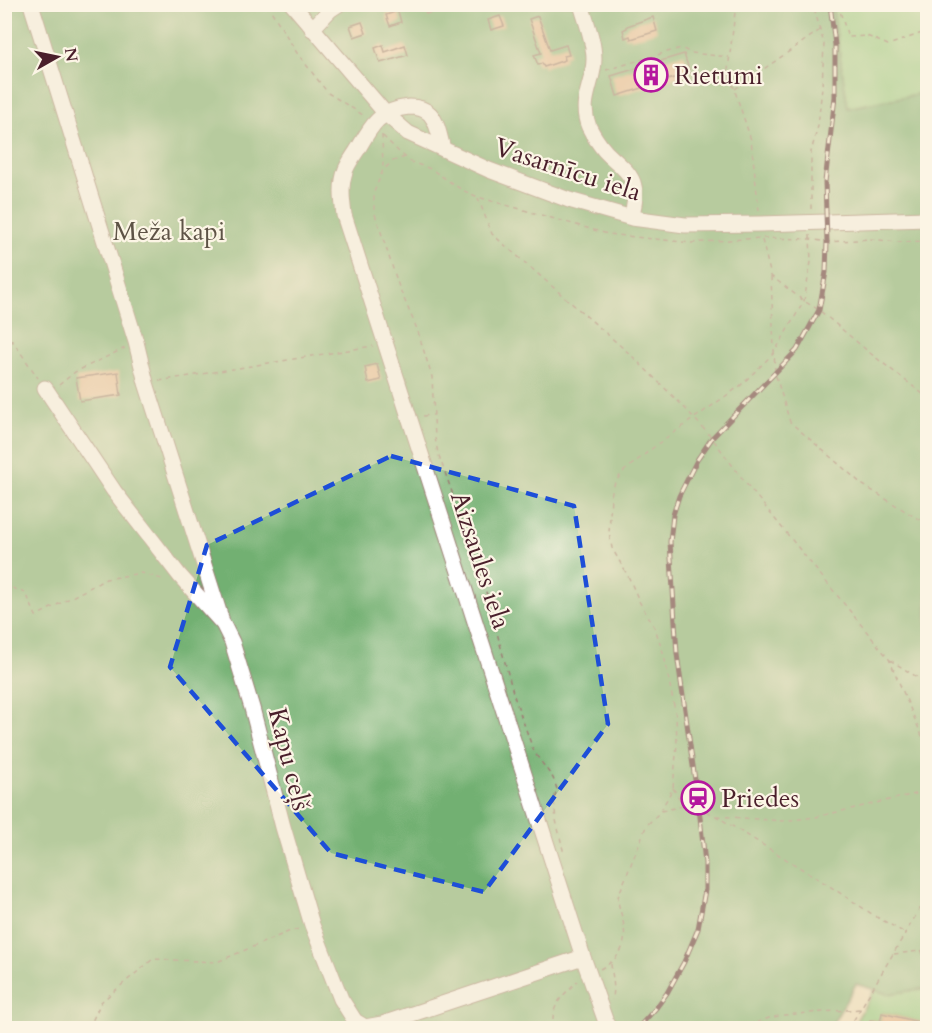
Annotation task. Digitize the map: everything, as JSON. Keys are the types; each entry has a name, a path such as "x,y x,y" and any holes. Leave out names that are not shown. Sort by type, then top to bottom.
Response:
{"street":[{"path":"31,4 136,342 146,382 223,624"},
{"name":"Vasarnīcu iela","path":"292,4 386,114 408,133 489,170 569,200 632,218 685,225 927,219"},
{"path":"312,29 339,4"},
{"path":"580,4 592,41 594,59 586,93 585,111 589,127 604,150 634,184 632,218"},
{"path":"386,114 407,107 415,107 430,114 435,123 442,149"},
{"name":"Aizsaules iela","path":"386,114 378,130 346,169 341,191 344,215 608,1029"},
{"name":"Kapu ceļš","path":"47,390 114,491 180,576 223,624 232,642 312,926 341,999 355,1021 365,1027 382,1024 584,957"}],"path":[{"path":"267,4 297,53 328,93 362,115 378,130 383,170"},
{"path":"554,1029 553,1013 560,999 577,982 611,963 619,954 625,934 618,906 620,890 645,829 660,812 673,788 677,744 676,716 664,655 655,628 612,548 609,533 611,495 615,483 624,471 659,443 740,386 774,353 804,301 811,262 812,152 818,126 824,44 813,4"},
{"path":"840,4 839,8 848,37 867,36 888,45 927,32"},
{"path":"734,89 820,29"},
{"path":"592,74 681,48 691,53 730,57"},
{"path":"405,157 393,161 383,170 374,192 374,211 432,377 435,438 438,453 480,573 514,696 534,753 553,778 556,789 555,820 564,853"},
{"path":"478,197 492,234 631,355 712,438 744,481 889,659 927,750"},
{"path":"771,276 775,374 790,422 863,484 927,525"},
{"path":"4,333 14,343 47,390 75,372 118,353 136,342"},
{"path":"146,382 386,344"},
{"path":"4,585 26,593 36,616 106,579 141,573 162,579 180,576"},
{"path":"889,659 927,684"},
{"path":"673,788 684,806"},
{"path":"716,816 783,821 816,818 927,791"},
{"path":"660,812 684,806 699,808 716,816 905,933"},
{"path":"849,1029 927,895"},
{"path":"89,1029 101,1002 153,958 217,962 288,932 312,926"},
{"path":"893,954 927,950"},
{"path":"922,951 927,969"},
{"path":"611,963 614,986 614,996 611,1002"},
{"path":"740,1029 784,1015 861,1009"}],"highlighted area":[{"path":"391,456 574,506 608,724 484,892 331,853 170,667 207,545"}],"green space":[{"name":"Meža kapi","path":"5,5 832,5 848,108 927,94 927,988 888,994 856,984 830,1028 5,1028"},
{"path":"832,5 927,5 927,94 848,108"},
{"path":"927,988 927,1024 882,1013 880,1022 870,1020 868,1028 852,1028 874,990 888,994"}],"building":[{"path":"423,4 451,4 452,6 426,14"},
{"path":"398,11 401,22 390,26 386,15"},
{"path":"500,16 504,26 491,30 488,20"},
{"path":"538,16 550,50 566,45 569,55 564,56 565,60 544,67 542,63 538,65 534,55 541,53 529,19"},
{"path":"653,17 657,31 631,39 630,36 625,38 623,30 627,26"},
{"path":"362,22 366,33 354,37 350,26"},
{"path":"383,45 385,52 405,45 408,55 380,63 375,48"},
{"name":"Rietumi","path":"684,54 690,73 617,96 611,76"},
{"path":"377,364 381,380 368,383 365,367"},
{"path":"118,372 121,395 80,401 76,378"},
{"path":"882,1013 927,1024 927,1029 907,1029 894,1025 893,1029 868,1029 870,1020 880,1022"}],"railway":[{"path":"638,1028 667,993 684,962 698,929 705,890 705,863 699,808 677,654 670,542 673,515 679,496 697,460 712,438 797,350 819,310 826,272 825,182 835,97 835,45 830,4"}],"place":[{"name":"Rietumi","path":"651,75"},
{"name":"Priedes","path":"698,798"}]}
